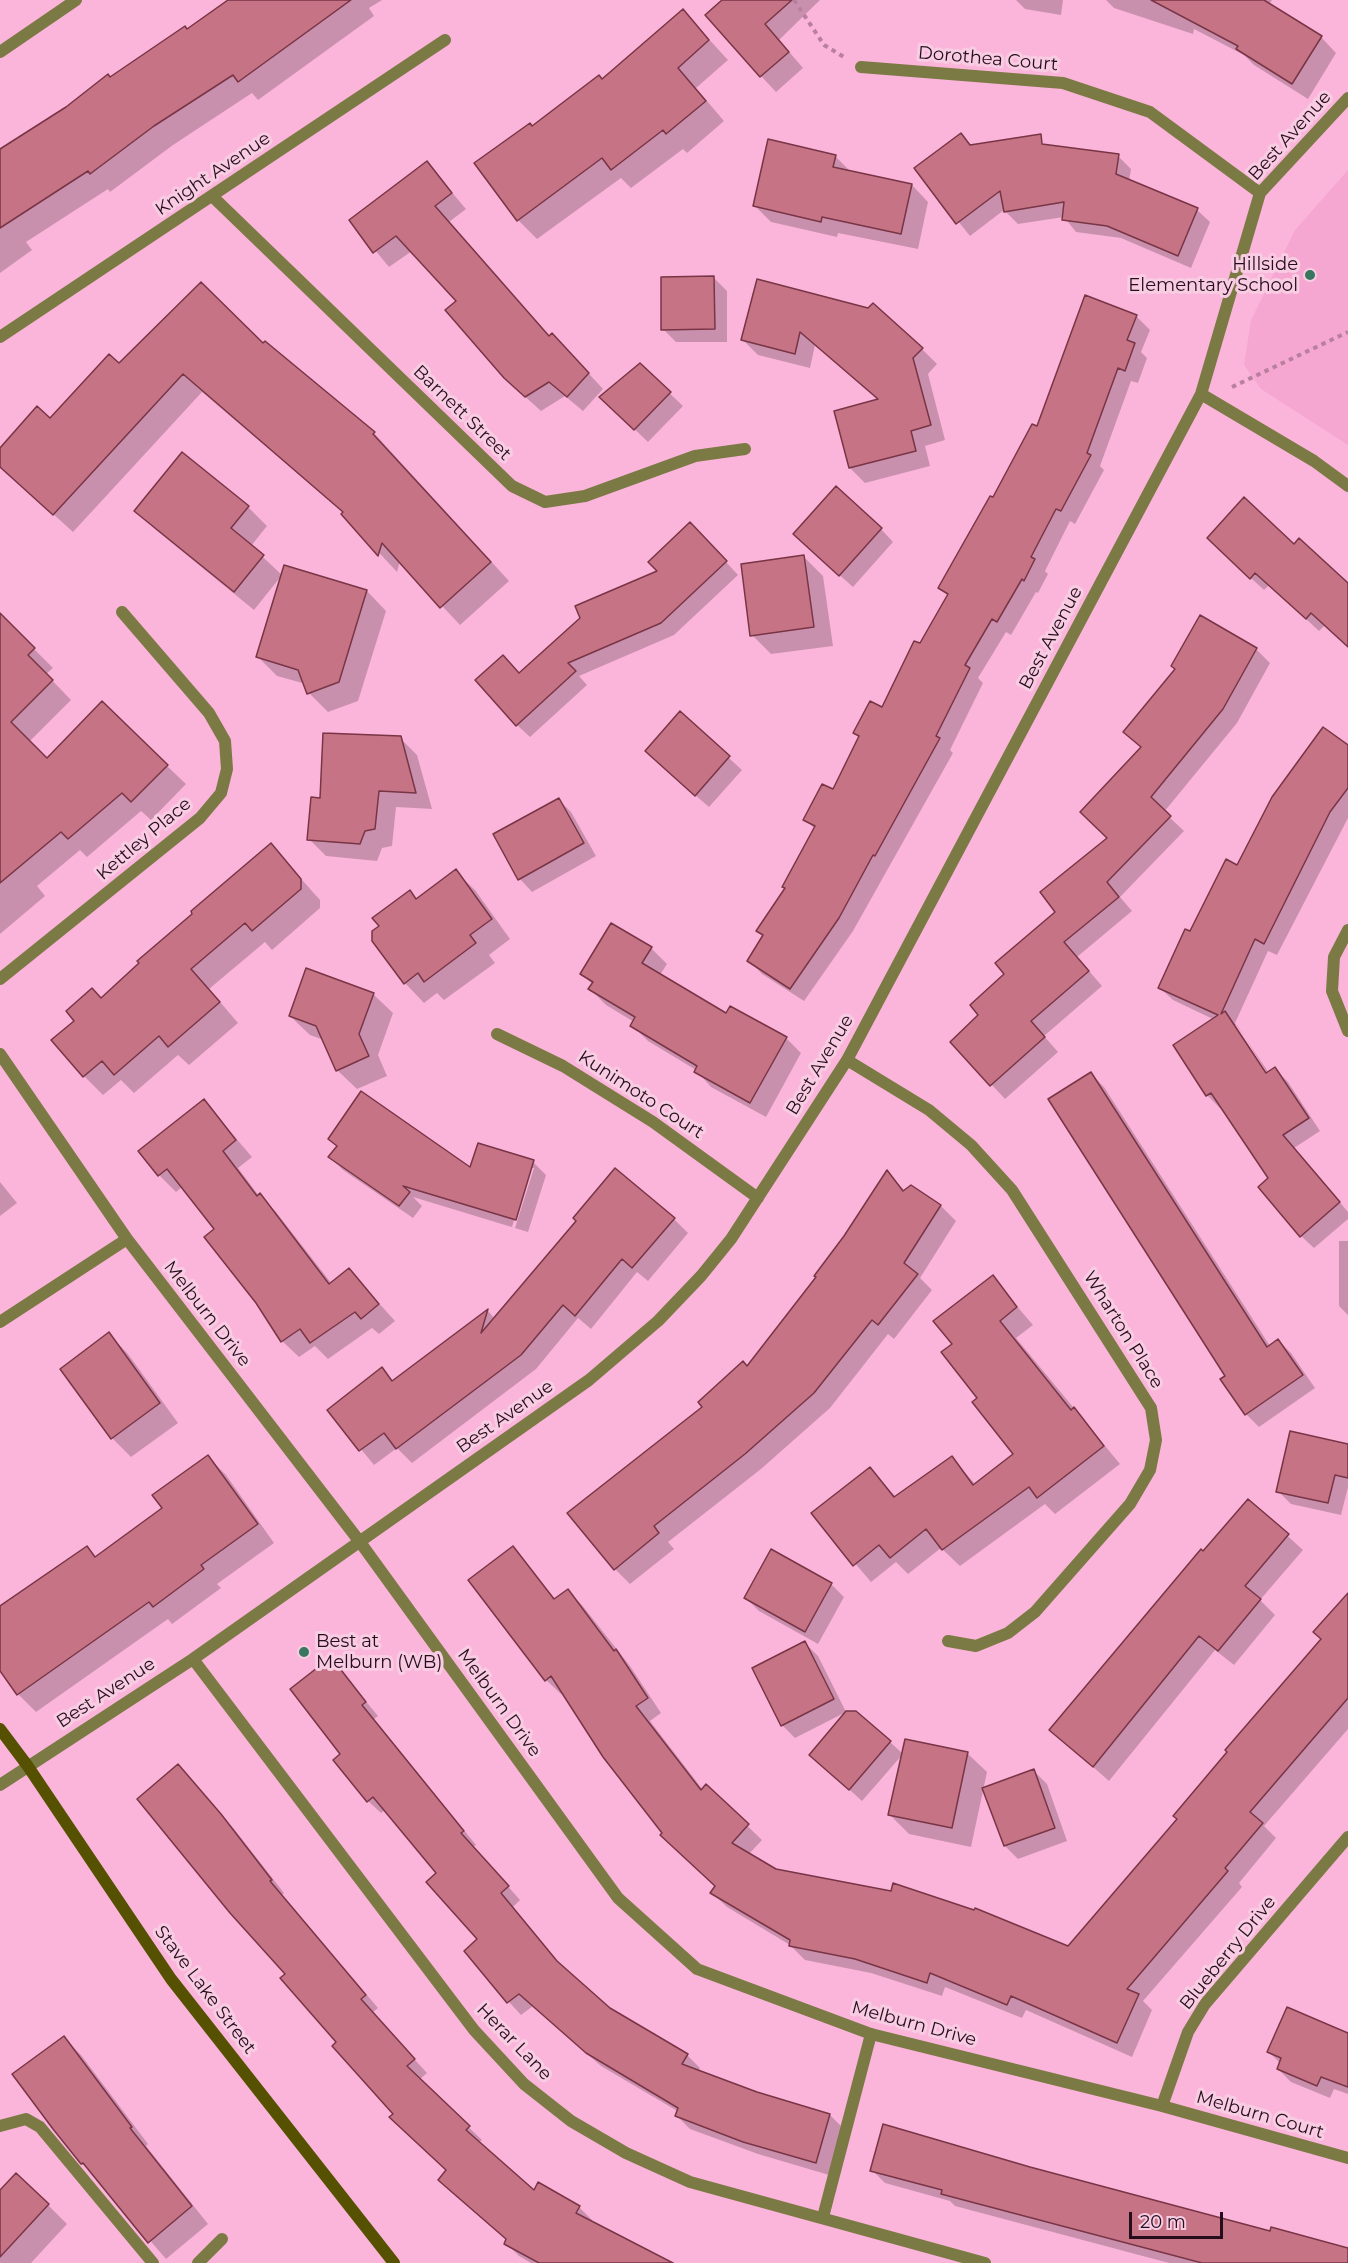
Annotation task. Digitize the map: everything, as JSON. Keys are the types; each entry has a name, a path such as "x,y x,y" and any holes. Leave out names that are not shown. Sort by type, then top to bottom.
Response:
{"main road":[{"name":"Stave Lake Street","path":"0,1729 27,1765 171,1979 394,2263"}],"street":[{"path":"0,52 76,0"},
{"name":"Knight Avenue","path":"0,337 446,40"},
{"name":"Dorothea Court","path":"861,67 1064,83 1150,112 1260,194"},
{"name":"Best Avenue","path":"0,1785 27,1765 193,1659 589,1380 658,1321 701,1276 731,1239 847,1060 1201,394 1260,194 1348,98"},
{"name":"Barnett Street","path":"212,196 512,486 545,502 585,496 695,456 745,448"},
{"path":"1201,394 1314,461 1348,486"},
{"name":"Kettley Place","path":"0,979 200,818 221,793 227,769 225,741 209,713 122,612"},
{"path":"1348,930 1334,957 1332,991 1348,1031"},
{"name":"Kunimoto Court","path":"497,1034 563,1066 653,1122 758,1198"},
{"name":"Melburn Drive","path":"0,1054 127,1239 360,1542 618,1898 697,1969 871,2034 1162,2106"},
{"name":"Wharton Place","path":"847,1060 929,1110 971,1145 1012,1190 1151,1408 1156,1440 1150,1470 1130,1504 1035,1612 1008,1633 976,1646 948,1641"},
{"path":"0,1322 127,1239"},
{"name":"Herar Lane","path":"193,1659 474,2030 524,2084 571,2121 626,2153 690,2182 986,2263"},
{"name":"Blueberry Drive","path":"1162,2106 1188,2032 1204,2004 1348,1837"},
{"path":"823,2217 871,2034"},
{"name":"Melburn Court","path":"1162,2106 1348,2158"},
{"path":"0,2126 26,2119 40,2127 153,2263"},
{"path":"198,2263 222,2239"}],"path":[{"path":"794,0 824,45 861,67"},
{"path":"1201,394 1239,386 1348,332"}],"shaded area":[{"name":"Hillside Elementary School","path":"1348,170 1348,445 1261,389 1244,365 1251,320 1295,230"}],"building":[{"path":"228,0 351,0 238,82 233,75 154,126 90,174 88,171 0,228 0,149 66,107 108,74 110,77 185,26 187,29"},
{"path":"722,0 792,0 765,24 789,52 760,77 705,15"},
{"path":"1151,0 1264,0 1322,36 1292,84 1236,49 1238,46"},
{"path":"683,9 709,40 678,68 706,101 666,134 663,130 611,170 602,158 517,221 474,163 530,123 532,126 599,75 602,79"},
{"path":"961,133 970,145 1041,134 1042,144 1119,154 1116,174 1198,208 1178,256 1107,226 1062,220 1064,202 1004,212 1000,191 956,224 914,168"},
{"path":"768,139 836,155 833,167 912,184 901,234 822,217 821,222 753,206"},
{"path":"427,161 452,193 435,206 549,336 552,333 589,373 567,397 549,382 525,397 504,378 445,310 456,301 396,236 373,253 349,220"},
{"path":"714,276 715,329 661,330 661,277"},
{"path":"757,279 868,308 873,303 923,348 913,358 931,425 911,431 916,451 849,468 834,411 878,399 800,332 795,354 741,340"},
{"path":"201,282 263,343 265,341 375,432 373,434 491,562 440,608 382,543 378,556 341,514 343,512 183,374 53,515 0,467 0,448 37,406 50,418 109,354 119,363"},
{"path":"1085,295 1137,315 1127,340 1135,343 1125,371 1118,368 1087,453 1091,455 1061,511 1056,509 1031,557 1035,559 1024,581 1022,579 997,622 992,619 965,665 970,668 936,736 940,738 875,856 873,855 839,918 790,989 747,961 763,935 756,931 785,888 782,887 815,826 803,820 822,784 833,789 859,736 853,733 870,701 882,707 914,641 920,643 948,594 938,588 990,496 993,497 1032,424 1037,426"},
{"path":"640,363 671,392 634,430 599,397"},
{"path":"182,452 249,506 231,528 264,555 234,592 134,511"},
{"path":"836,486 882,528 839,576 793,534"},
{"path":"1244,497 1294,544 1299,538 1348,583 1348,647 1311,613 1306,619 1255,573 1250,579 1207,538"},
{"path":"690,522 727,561 661,623 568,663 576,671 516,726 475,680 503,655 519,673 580,618 575,606 657,571 648,562"},
{"path":"804,555 814,627 750,636 741,564"},
{"path":"284,565 367,590 339,682 307,694 298,670 256,657"},
{"path":"0,613 35,648 28,655 53,680 11,722 47,758 102,701 168,765 131,802 122,793 68,839 61,832 0,883"},
{"path":"1200,615 1257,648 1223,709 1151,797 1171,816 1107,882 1119,897 1064,942 1089,971 1031,1021 1045,1037 990,1086 950,1042 978,1015 970,1005 1004,974 995,963 1055,912 1040,892 1107,838 1080,812 1141,747 1123,732 1175,669 1171,666"},
{"path":"680,711 730,756 695,796 645,751"},
{"path":"1323,727 1348,745 1348,788 1330,812 1264,944 1255,939 1221,1014 1225,1011 1266,1073 1275,1067 1309,1118 1283,1135 1340,1202 1300,1237 1258,1187 1268,1178 1211,1093 1206,1096 1173,1045 1218,1015 1158,988 1185,929 1190,931 1226,859 1237,865 1272,797"},
{"path":"323,733 401,736 416,793 379,791 375,829 365,831 360,844 307,840 311,797 320,798"},
{"path":"559,798 584,843 518,880 493,834"},
{"path":"271,843 301,879 301,889 252,931 245,923 191,969 220,1002 168,1047 159,1036 114,1075 102,1061 83,1077 51,1040 74,1021 66,1011 92,988 101,998 139,963 137,961 192,914 191,911"},
{"path":"456,869 492,919 470,935 476,943 424,982 418,973 404,984 372,941 372,931 379,926 372,918 410,890 416,899"},
{"path":"611,923 652,947 642,963 726,1013 730,1006 787,1037 750,1103 694,1072 697,1066 630,1026 635,1017 588,989 593,982 580,974"},
{"path":"306,968 374,993 359,1034 369,1056 336,1071 316,1026 289,1016"},
{"path":"1091,1072 1267,1347 1278,1339 1303,1375 1245,1415 1220,1379 1225,1376 1048,1099"},
{"path":"361,1091 470,1167 478,1143 534,1160 516,1220 403,1186 410,1192 399,1206 328,1157 337,1146 328,1139"},
{"path":"204,1099 236,1140 223,1151 257,1196 260,1193 329,1284 349,1268 379,1304 361,1319 355,1312 310,1343 300,1329 281,1342 256,1303 204,1237 214,1229 167,1169 158,1176 138,1151"},
{"path":"615,1168 675,1218 632,1268 622,1259 575,1316 563,1305 521,1355 396,1449 384,1433 359,1451 327,1410 382,1367 392,1381 488,1309 481,1333 576,1221 573,1218"},
{"path":"887,1170 903,1191 911,1185 941,1205 904,1263 918,1274 878,1325 872,1320 814,1393 745,1454 654,1526 659,1533 614,1570 567,1513 702,1407 698,1402 743,1361 747,1366 816,1277 814,1276 844,1236"},
{"path":"993,1275 1017,1307 1000,1321 1071,1410 1074,1407 1104,1446 1037,1498 1029,1487 942,1550 926,1529 890,1558 879,1545 853,1566 811,1513 870,1467 894,1497 952,1456 973,1485 1013,1454 972,1402 977,1398 941,1352 952,1344 933,1321"},
{"path":"109,1332 160,1403 111,1439 60,1369"},
{"path":"1290,1431 1348,1444 1348,1478 1335,1475 1328,1503 1276,1492"},
{"path":"208,1455 258,1524 201,1565 204,1569 153,1607 149,1602 17,1695 0,1671 0,1606 87,1546 95,1557 162,1508 152,1495"},
{"path":"1248,1499 1289,1534 1245,1586 1261,1599 1218,1651 1199,1636 1093,1767 1049,1730 1201,1549 1203,1551"},
{"path":"513,1546 554,1599 568,1589 614,1651 616,1649 648,1698 636,1706 701,1790 706,1784 749,1824 732,1843 776,1869 891,1891 893,1883 974,1910 975,1908 1068,1946 1177,1819 1173,1816 1227,1752 1225,1750 1321,1639 1313,1632 1348,1593 1348,1698 1250,1812 1263,1823 1225,1868 1228,1871 1127,1989 1139,1994 1117,2043 1011,1996 1007,2005 930,1973 927,1983 855,1959 789,1946 790,1940 710,1893 715,1886 660,1835 662,1833 603,1757 551,1676 545,1681 468,1580"},
{"path":"771,1549 832,1583 805,1632 744,1598"},
{"path":"805,1641 834,1699 781,1726 752,1668"},
{"path":"331,1657 366,1702 362,1705 464,1831 461,1833 509,1886 501,1893 557,1961 610,2008 688,2054 682,2064 757,2092 830,2114 816,2163 743,2142 675,2116 678,2108 586,2053 519,1994 507,2003 464,1951 477,1939 426,1882 436,1873 373,1797 367,1802 333,1760 340,1754 290,1689"},
{"path":"846,1711 856,1711 891,1741 849,1790 809,1755"},
{"path":"905,1739 968,1752 952,1828 888,1815"},
{"path":"178,1764 221,1814 272,1880 270,1881 366,1995 361,1999 415,2059 407,2066 470,2126 466,2130 534,2190 538,2182 580,2206 576,2213 673,2263 539,2263 504,2244 506,2239 438,2180 446,2170 389,2117 393,2114 332,2046 336,2042 280,1978 285,1974 230,1913 137,1799"},
{"path":"1034,1769 1055,1828 1004,1846 982,1788"},
{"path":"1287,2007 1348,2033 1348,2087 1321,2077 1317,2086 1277,2069 1281,2058 1267,2052"},
{"path":"64,2036 132,2127 130,2128 192,2206 148,2243 83,2163 81,2164 12,2074"},
{"path":"883,2124 1030,2167 1270,2231 1271,2227 1348,2248 1348,2263 1202,2263 941,2194 942,2190 870,2171"},
{"path":"16,2173 49,2204 0,2257 0,2190"}],"place":[{"name":"Hillside Elementary School","path":"1310,275"},
{"name":"Best at Melburn (WB)","path":"304,1652"}]}
